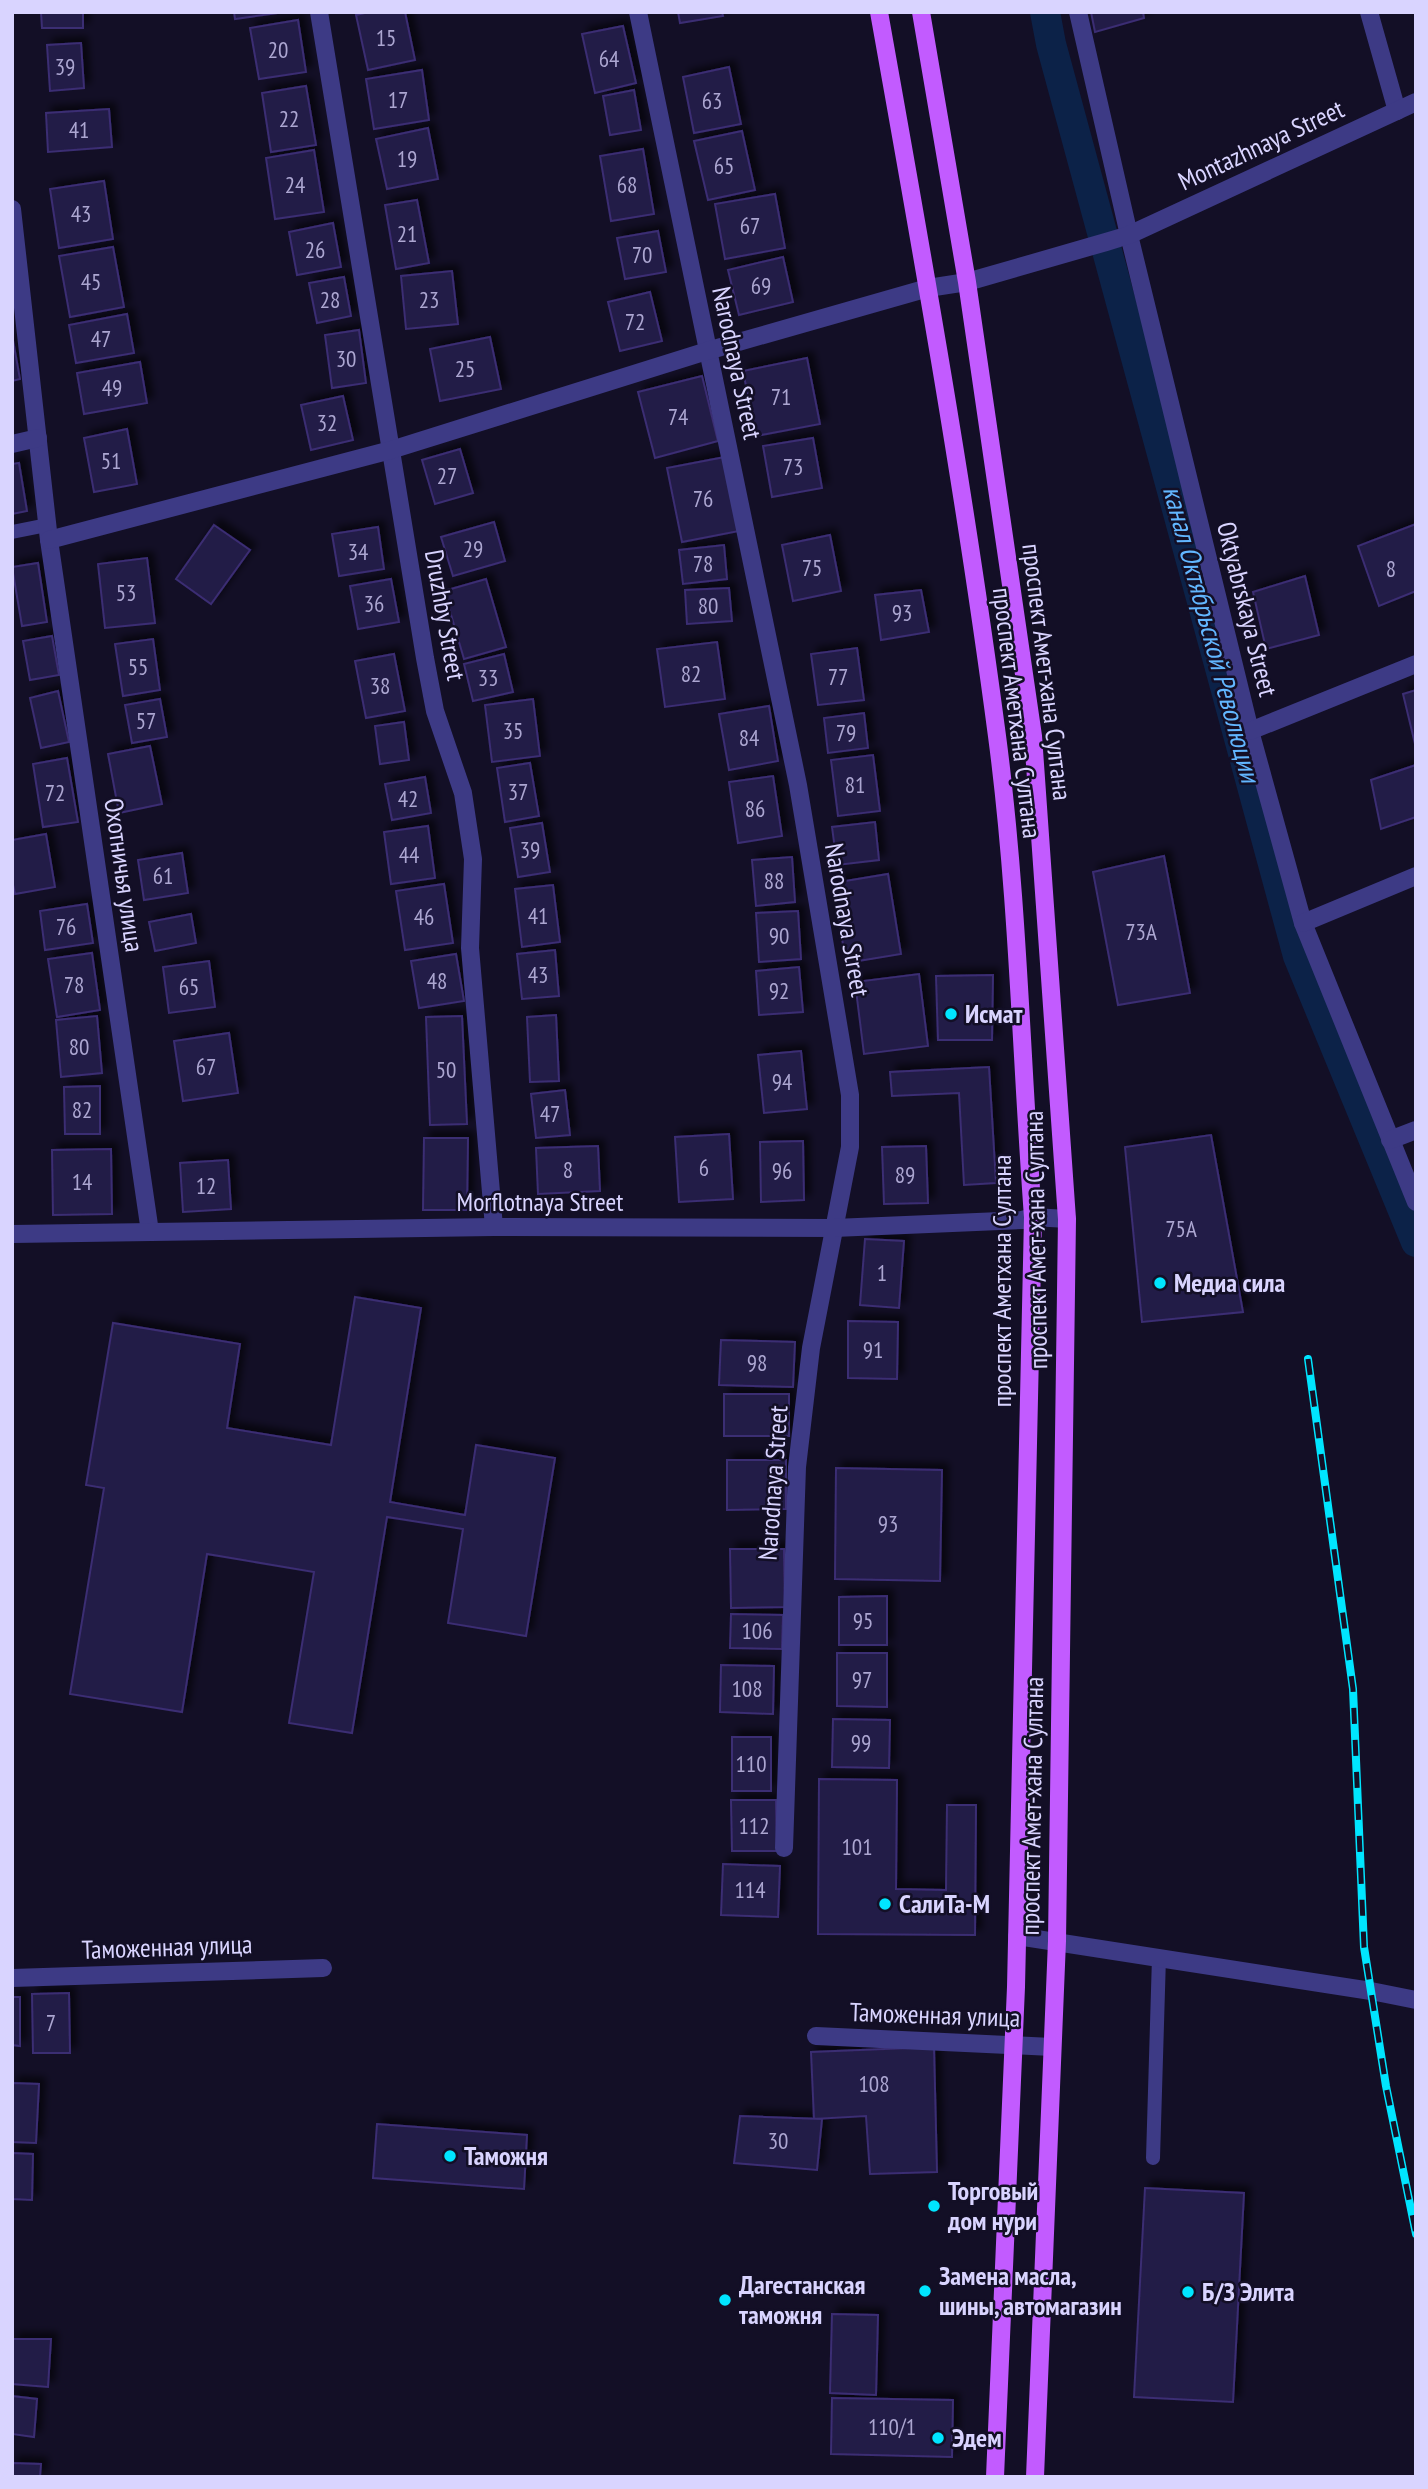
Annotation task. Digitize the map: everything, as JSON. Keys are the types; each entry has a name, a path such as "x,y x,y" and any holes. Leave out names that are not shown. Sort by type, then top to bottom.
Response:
{"main road":[{"name":"проспект Аметхана Султана","path":"878,12 928,288 998,738 1018,953 1033,1217 1017,1936 995,2477"},
{"name":"проспект Амет-хана Султана","path":"921,12 967,282 1033,736 1068,1219 1057,1941 1035,2477"}],"street":[{"name":"Druzhby Street","path":"319,12 435,711 463,793 473,859 470,948 494,1227"},
{"name":"Narodnaya Street","path":"638,12 798,785 850,1095 850,1147 811,1348 797,1467 784,1848"},
{"name":"Oktyabrskaya Street","path":"1079,12 1129,235 1250,731 1303,923 1416,1202"},
{"path":"1369,12 1397,111"},
{"name":"Montazhnaya Street","path":"48,532 391,450 707,351 928,288 967,282 1030,265 1129,235 1416,102"},
{"name":"Охотничья улица","path":"12,209 48,532 150,1232"},
{"path":"12,444 38,438"},
{"path":"1250,731 1416,664"},
{"path":"1303,923 1416,876"},
{"path":"1390,1140 1416,1130"},
{"name":"Morflotnaya Street","path":"12,1234 494,1227 834,1228 1022,1220 1033,1217 1068,1219"},
{"path":"1017,1936 1159,1956 1416,2000"},
{"name":"Таможенная улица","path":"12,1979 323,1968"},
{"name":"Таможенная улица","path":"816,2036 1052,2047"}],"lane":[{"path":"12,532 48,532"},
{"path":"1153,2158 1159,1956"}],"building":[{"path":"41,12 83,12 83,28 42,28"},
{"path":"234,12 285,12 235,19"},
{"path":"369,12 405,12 415,60 368,70 356,15"},
{"path":"678,12 722,12 723,16 680,23"},
{"path":"1091,12 1143,12 1144,18 1095,32"},
{"path":"298,20 306,72 259,79 250,28"},
{"path":"623,26 636,83 595,93 582,34"},
{"path":"81,43 84,88 50,91 47,45"},
{"path":"729,67 741,124 694,133 683,77"},
{"path":"422,70 429,120 374,129 366,79"},
{"path":"306,86 316,145 271,152 262,93"},
{"path":"634,90 641,130 610,135 603,96"},
{"path":"109,109 112,147 48,152 46,113"},
{"path":"428,128 438,179 387,189 376,139"},
{"path":"742,131 755,190 708,200 694,141"},
{"path":"643,149 654,214 611,221 600,156"},
{"path":"314,150 324,212 275,219 266,158"},
{"path":"104,181 113,239 59,248 50,189"},
{"path":"775,194 785,248 725,259 715,204"},
{"path":"417,200 429,263 396,269 385,205"},
{"path":"333,223 341,267 297,275 289,232"},
{"path":"658,231 666,272 625,279 617,238"},
{"path":"113,247 124,307 70,317 59,256"},
{"path":"783,257 793,302 739,315 728,270"},
{"path":"452,271 458,324 406,329 401,276"},
{"path":"344,277 351,316 317,323 309,283"},
{"path":"650,292 662,341 620,351 608,302"},
{"path":"127,314 134,353 76,363 69,325"},
{"path":"359,330 366,383 332,388 325,335"},
{"path":"12,335 20,379 12,381"},
{"path":"490,337 501,389 440,401 430,349"},
{"path":"807,358 820,424 756,436 743,371"},
{"path":"140,362 147,403 84,414 77,373"},
{"path":"702,376 718,441 655,458 638,392"},
{"path":"343,396 353,440 311,450 301,405"},
{"path":"127,429 137,484 94,492 84,438"},
{"path":"813,438 822,488 772,497 763,446"},
{"path":"460,449 473,493 435,504 422,460"},
{"path":"725,457 739,531 682,542 667,468"},
{"path":"19,463 27,511 12,514 12,464"},
{"path":"494,522 505,561 453,576 441,537"},
{"path":"1416,524 1416,591 1379,606 1358,546"},
{"path":"214,525 250,550 211,604 176,579"},
{"path":"378,527 384,569 339,576 332,534"},
{"path":"830,535 841,591 793,601 782,545"},
{"path":"724,545 727,579 683,584 679,550"},
{"path":"147,558 155,623 105,628 98,564"},
{"path":"38,563 47,622 22,626 12,567"},
{"path":"1305,576 1319,635 1266,649 1253,592"},
{"path":"391,579 399,622 358,629 350,586"},
{"path":"486,579 506,647 464,659 444,591"},
{"path":"729,588 732,621 687,624 685,590"},
{"path":"921,590 929,632 881,640 875,595"},
{"path":"52,636 59,675 30,680 23,641"},
{"path":"153,639 160,690 123,696 115,644"},
{"path":"717,642 725,699 665,707 657,649"},
{"path":"857,648 864,700 818,705 811,654"},
{"path":"394,654 405,711 366,718 355,661"},
{"path":"504,654 513,692 473,701 464,664"},
{"path":"1416,690 1416,744 1415,744 1403,694"},
{"path":"58,691 69,742 41,748 30,698"},
{"path":"160,699 167,737 132,743 125,705"},
{"path":"533,699 540,756 492,762 485,705"},
{"path":"769,706 778,761 729,770 719,714"},
{"path":"864,713 868,748 828,753 824,718"},
{"path":"404,722 409,760 380,764 375,726"},
{"path":"150,746 162,804 119,813 108,754"},
{"path":"873,755 880,811 838,816 831,760"},
{"path":"67,758 78,822 43,827 33,764"},
{"path":"530,763 539,816 505,822 497,768"},
{"path":"1416,765 1416,817 1381,829 1371,780"},
{"path":"773,776 782,836 738,843 729,782"},
{"path":"425,777 431,813 392,820 385,784"},
{"path":"875,822 879,860 837,865 832,827"},
{"path":"542,823 550,872 518,877 510,828"},
{"path":"428,826 435,878 391,884 384,832"},
{"path":"46,834 55,887 15,894 12,880 12,840"},
{"path":"182,853 188,893 144,900 138,860"},
{"path":"1164,856 1190,993 1118,1005 1093,872"},
{"path":"792,857 795,902 756,906 752,860"},
{"path":"888,874 901,954 846,963 833,883"},
{"path":"444,884 453,943 405,950 396,891"},
{"path":"553,885 560,942 522,947 515,889"},
{"path":"87,904 93,943 45,950 40,911"},
{"path":"798,911 801,959 759,962 756,913"},
{"path":"191,914 196,943 155,951 149,922"},
{"path":"555,950 559,996 522,999 517,954"},
{"path":"92,953 100,1010 57,1017 48,959"},
{"path":"456,954 464,1001 419,1008 411,961"},
{"path":"209,961 215,1007 169,1013 163,967"},
{"path":"799,967 803,1012 759,1015 756,971"},
{"path":"919,974 928,1046 864,1054 855,982"},
{"path":"993,975 992,1040 938,1040 936,976"},
{"path":"556,1015 559,1081 530,1082 527,1017"},
{"path":"97,1016 102,1073 61,1077 56,1020"},
{"path":"462,1016 467,1124 430,1125 426,1017"},
{"path":"229,1033 238,1093 183,1101 174,1041"},
{"path":"801,1051 807,1109 764,1113 758,1055"},
{"path":"989,1067 996,1183 964,1185 959,1093 892,1096 890,1072"},
{"path":"100,1086 100,1134 65,1134 64,1087"},
{"path":"565,1090 570,1135 536,1138 531,1094"},
{"path":"729,1134 733,1199 679,1202 675,1137"},
{"path":"1211,1135 1243,1312 1142,1322 1125,1147"},
{"path":"424,1138 468,1138 467,1210 423,1210"},
{"path":"803,1141 804,1200 761,1202 760,1142"},
{"path":"598,1146 600,1191 538,1194 536,1148"},
{"path":"926,1146 928,1203 884,1204 882,1147"},
{"path":"111,1149 112,1214 53,1215 52,1150"},
{"path":"228,1160 231,1209 183,1212 180,1163"},
{"path":"865,1239 904,1241 899,1308 860,1305"},
{"path":"355,1297 421,1308 390,1502 465,1515 476,1445 555,1458 526,1636 448,1623 463,1529 387,1517 352,1733 289,1723 314,1572 207,1554 182,1712 70,1694 104,1488 86,1485 113,1323 240,1344 227,1428 331,1445"},
{"path":"848,1321 898,1322 897,1379 848,1378"},
{"path":"721,1340 795,1342 793,1387 719,1385"},
{"path":"724,1394 789,1394 789,1436 724,1436"},
{"path":"727,1460 786,1460 786,1509 727,1510"},
{"path":"836,1468 942,1470 940,1581 835,1579"},
{"path":"730,1549 784,1549 785,1607 731,1608"},
{"path":"887,1596 887,1645 839,1645 839,1597"},
{"path":"731,1614 783,1615 782,1649 730,1648"},
{"path":"837,1653 887,1653 887,1707 837,1706"},
{"path":"721,1665 774,1666 773,1714 720,1712"},
{"path":"833,1719 890,1720 889,1768 832,1767"},
{"path":"732,1737 771,1737 771,1791 732,1791"},
{"path":"819,1779 897,1780 896,1889 946,1890 947,1805 976,1805 975,1935 818,1934"},
{"path":"731,1800 776,1800 777,1851 732,1851"},
{"path":"723,1864 780,1866 778,1917 721,1915"},
{"path":"69,1993 70,2053 33,2053 32,1994"},
{"path":"12,1997 20,1997 20,2046 12,2045"},
{"path":"934,2047 937,2172 870,2174 866,2116 814,2119 811,2052"},
{"path":"12,2083 39,2084 36,2143 12,2142"},
{"path":"740,2116 822,2119 817,2170 734,2163"},
{"name":"Таможня","path":"377,2124 527,2135 524,2189 373,2178"},
{"path":"12,2153 33,2154 32,2200 12,2199"},
{"path":"1145,2188 1244,2193 1233,2402 1134,2397"},
{"path":"832,2314 878,2315 876,2395 830,2393"},
{"path":"12,2339 51,2339 48,2387 12,2384"},
{"path":"12,2396 37,2399 34,2437 12,2434"},
{"path":"832,2398 953,2400 952,2457 831,2454"},
{"path":"12,2463 41,2464 40,2477 12,2477"}],"waterway":[{"name":"канал Октябрьской Революции","path":"1045,12 1051,44 1298,956 1416,1242"}],"railway":[{"path":"1308,1359 1353,1689 1364,1947 1386,2086 1416,2234"}],"place":[{"name":"Исмат","path":"951,1014"},
{"name":"Медиа сила","path":"1160,1283"},
{"name":"СалиТа-М","path":"885,1904"},
{"name":"Таможня","path":"450,2156"},
{"name":"Торговый дом нури","path":"934,2206"},
{"name":"Замена масла, шины, автомагазин","path":"925,2291"},
{"name":"Б/З Элита","path":"1188,2292"},
{"name":"Дагестанская таможня","path":"725,2300"},
{"name":"Эдем","path":"938,2438"}]}
